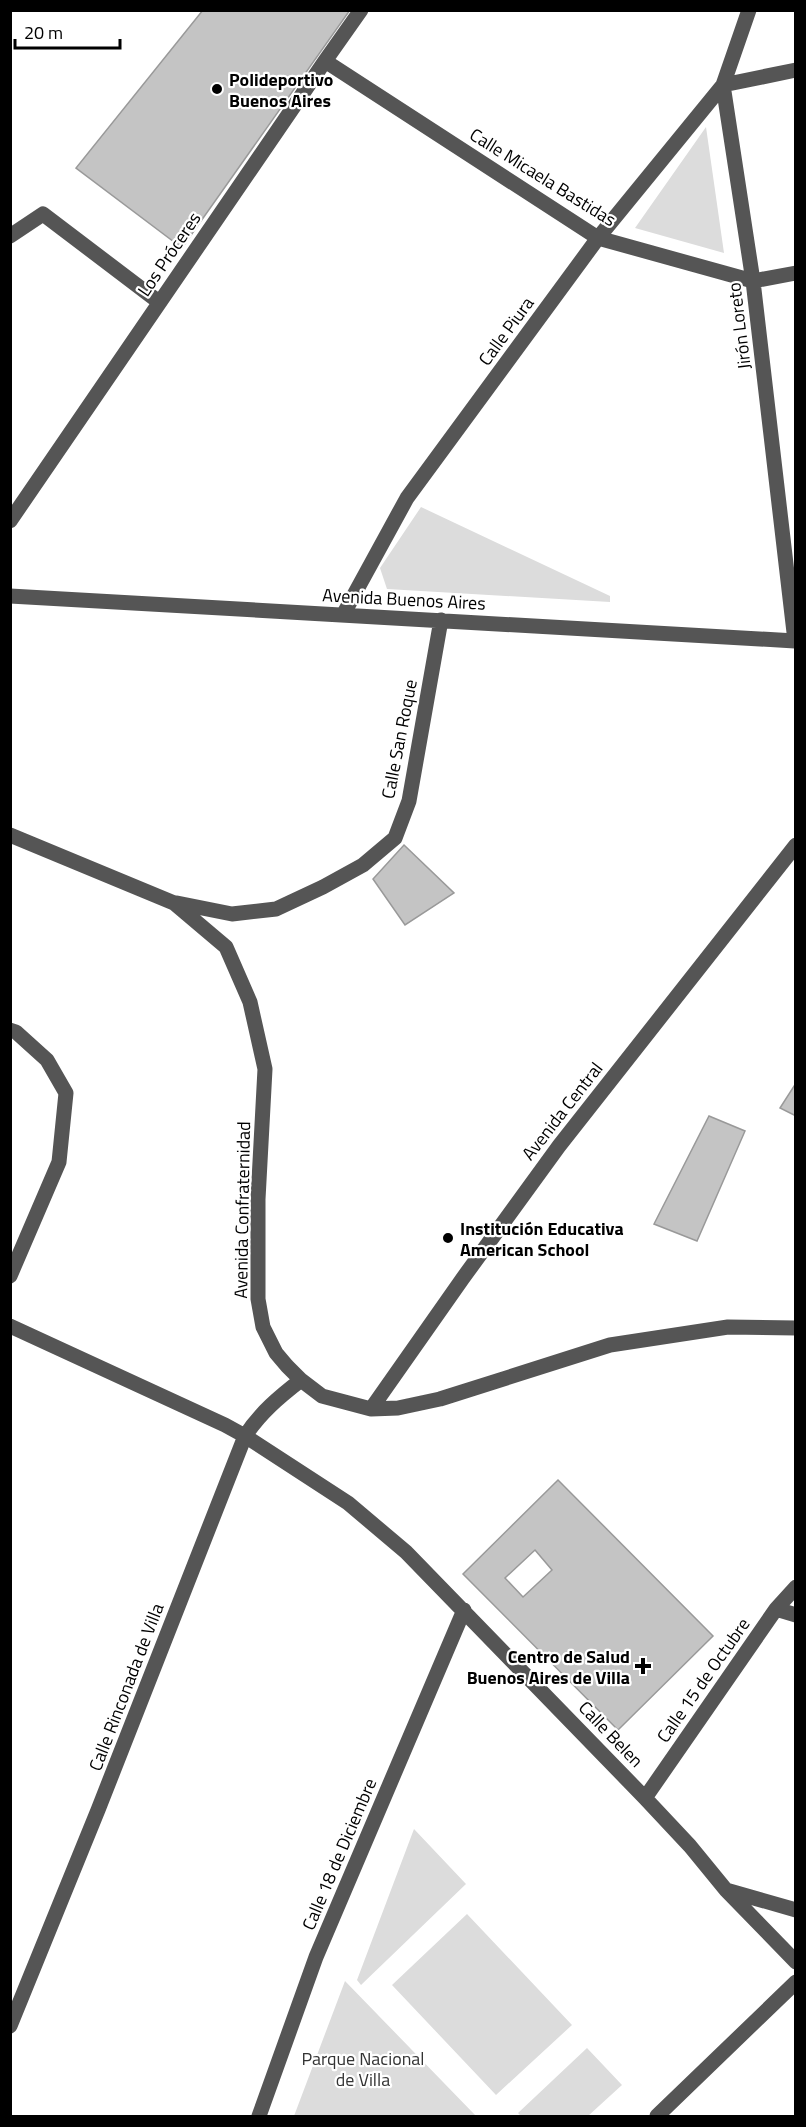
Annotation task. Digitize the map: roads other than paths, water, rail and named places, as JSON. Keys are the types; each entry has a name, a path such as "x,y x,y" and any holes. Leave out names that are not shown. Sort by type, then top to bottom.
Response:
{"street":[{"name":"Los Próceres","path":"10,521 361,10"},
{"name":"Jirón Loreto","path":"749,10 723,85 753,281 795,641"},
{"name":"Calle Micaela Bastidas","path":"325,61 598,238 753,281 795,273"},
{"path":"723,85 795,70"},
{"name":"Calle Piura","path":"343,615 406,498 598,238 723,85"},
{"path":"10,236 43,214 159,302"},
{"name":"Avenida Buenos Aires","path":"10,596 795,641"},
{"name":"Calle San Roque","path":"174,903 232,914 276,909 363,865 394,838 409,801 441,620"},
{"name":"Avenida Confraternidad","path":"10,835 174,903 226,947 250,1002 265,1069 258,1199 258,1299 263,1327 276,1353 301,1380 322,1396 370,1409 398,1408 440,1399 610,1345 728,1327 795,1328"},
{"name":"Avenida Central","path":"370,1409 559,1146 795,845"},
{"path":"10,1276 59,1162 66,1094 47,1060 13,1031"},
{"name":"Calle Belen","path":"10,1326 225,1425 348,1503 406,1552 464,1610 645,1798 690,1846 726,1890 795,1962"},
{"name":"Calle Rinconada de Villa","path":"10,2026 98,1810 245,1436 271,1403 301,1380"},
{"name":"Calle 15 de Octubre","path":"645,1798 776,1609 795,1587"},
{"path":"776,1609 795,1615"},
{"name":"Calle 18 de Diciembre","path":"259,2116 316,1957 464,1610"},
{"path":"726,1890 795,1910"},
{"path":"657,2116 795,1983"}],"place":[{"name":"Polideportivo Buenos Aires","path":"217,89"},
{"name":"Institución Educativa American School","path":"448,1238"},
{"name":"Centro de Salud Buenos Aires de Villa","path":"643,1666"}],"park label":[{"name":"Parque Nacional de Villa","path":"363,2068"}]}
